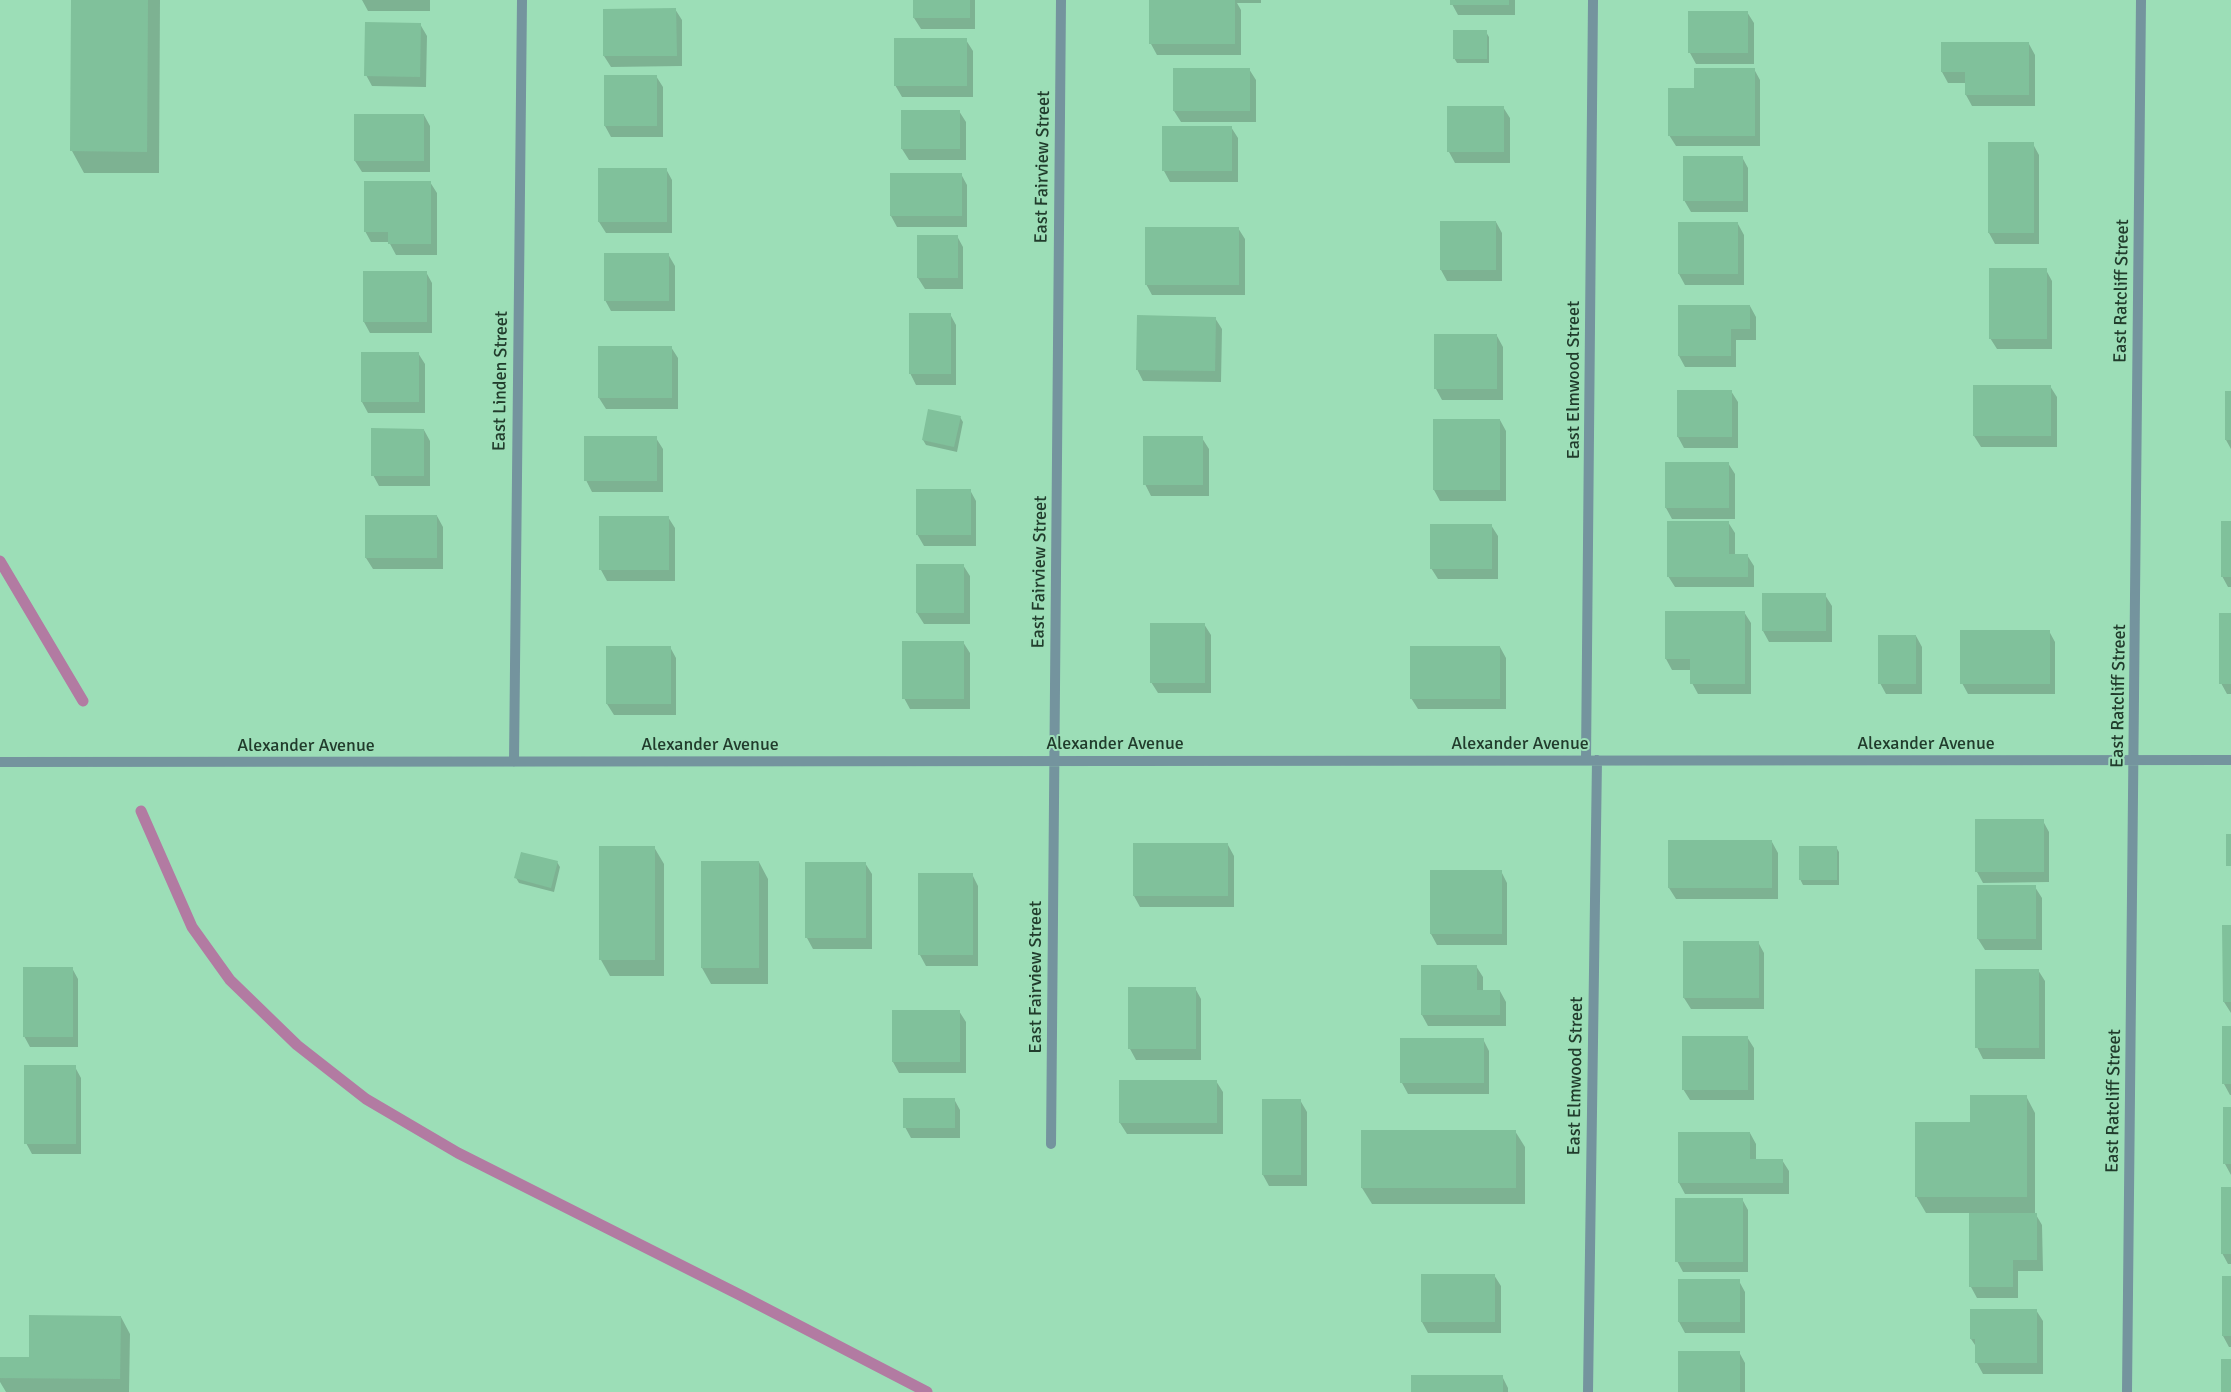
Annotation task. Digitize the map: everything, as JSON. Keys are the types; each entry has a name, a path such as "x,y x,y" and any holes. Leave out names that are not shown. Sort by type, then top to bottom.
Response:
{"street":[{"name":"East Linden Street","path":"514,762 522,0"},
{"name":"East Fairview Street","path":"1051,1144 1061,0"},
{"name":"East Elmwood Street","path":"1586,760 1593,0"},
{"name":"East Ratcliff Street","path":"2127,1392 2141,0"},
{"name":"East Elmwood Street","path":"1588,1392 1597,760"},
{"name":"Alexander Avenue","path":"0,762 2231,760"}],"building":[{"path":"71,0 148,0 147,152 70,151"},
{"path":"913,0 970,0 970,18 913,18"},
{"path":"1149,0 1235,0 1235,44 1149,44"},
{"path":"1450,0 1509,0 1509,5 1450,5"},
{"path":"676,8 677,56 603,56 603,9"},
{"path":"1688,11 1748,11 1748,53 1688,53"},
{"path":"365,22 421,23 420,77 364,76"},
{"path":"1453,30 1487,30 1487,59 1453,59"},
{"path":"894,38 967,38 967,86 894,86"},
{"path":"1941,42 2029,42 2029,95 1965,95 1965,72 1941,72"},
{"path":"1173,68 1250,68 1250,111 1173,111"},
{"path":"1694,68 1755,68 1755,136 1668,136 1668,88 1694,88"},
{"path":"604,75 657,75 657,126 604,126"},
{"path":"1447,106 1504,106 1504,152 1447,152"},
{"path":"901,110 960,110 960,149 901,149"},
{"path":"354,114 424,114 424,161 354,161"},
{"path":"1162,126 1232,126 1232,171 1162,171"},
{"path":"1988,142 2034,142 2034,233 1988,233"},
{"path":"1683,156 1743,156 1743,201 1683,201"},
{"path":"598,168 667,168 667,222 598,222"},
{"path":"890,173 962,173 962,216 890,216"},
{"path":"364,181 431,181 431,244 388,244 388,232 364,232"},
{"path":"1440,221 1496,221 1496,270 1440,270"},
{"path":"1678,222 1738,222 1738,274 1678,274"},
{"path":"1145,227 1239,227 1239,285 1145,285"},
{"path":"917,235 958,235 958,278 917,278"},
{"path":"604,253 669,253 669,301 604,301"},
{"path":"1989,268 2047,268 2047,339 1989,339"},
{"path":"363,271 427,271 427,322 363,322"},
{"path":"1678,305 1750,305 1750,329 1731,329 1731,356 1678,356"},
{"path":"909,313 951,313 951,374 909,374"},
{"path":"1137,315 1216,317 1215,371 1136,370"},
{"path":"1434,334 1497,334 1497,389 1434,389"},
{"path":"598,346 672,346 672,398 598,398"},
{"path":"361,352 419,352 419,402 361,402"},
{"path":"1973,385 2051,385 2051,436 1973,436"},
{"path":"1677,390 1732,390 1732,437 1677,437"},
{"path":"2225,391 2231,391 2231,440 2225,440"},
{"path":"928,409 961,416 954,447 922,440"},
{"path":"1433,419 1500,419 1500,490 1433,490"},
{"path":"371,428 424,429 424,476 371,476"},
{"path":"584,436 657,436 657,481 584,481"},
{"path":"1143,436 1203,436 1203,485 1143,485"},
{"path":"1665,462 1729,462 1729,508 1665,508"},
{"path":"916,489 971,489 971,535 916,535"},
{"path":"365,515 437,515 437,558 365,558"},
{"path":"599,516 669,516 669,570 599,570"},
{"path":"1667,521 1729,521 1729,554 1748,554 1748,577 1667,577"},
{"path":"2221,521 2231,521 2231,577 2221,577"},
{"path":"1430,524 1492,524 1492,569 1430,569"},
{"path":"916,564 964,564 964,613 916,613"},
{"path":"1762,593 1826,593 1826,631 1762,631"},
{"path":"1665,611 1745,611 1745,684 1690,684 1690,659 1665,659"},
{"path":"2219,613 2231,613 2231,684 2219,684"},
{"path":"1150,623 1205,623 1205,683 1150,683"},
{"path":"1960,630 2050,630 2050,684 1960,684"},
{"path":"1878,635 1916,635 1916,684 1878,684"},
{"path":"902,641 964,641 964,699 902,699"},
{"path":"606,646 671,646 671,704 606,704"},
{"path":"1410,646 1500,646 1500,699 1410,699"},
{"path":"1975,819 2044,819 2044,872 1975,872"},
{"path":"2226,834 2231,834 2231,866 2226,866"},
{"path":"1668,840 1772,840 1772,888 1668,888"},
{"path":"1133,843 1228,843 1228,896 1133,896"},
{"path":"599,846 655,846 655,960 599,960"},
{"path":"1799,846 1837,846 1837,880 1799,880"},
{"path":"521,852 558,861 551,888 514,878"},
{"path":"701,861 759,861 759,968 701,968"},
{"path":"805,862 866,862 866,938 805,938"},
{"path":"1430,870 1502,870 1502,934 1430,934"},
{"path":"918,873 973,873 973,955 918,955"},
{"path":"1977,885 2036,885 2036,939 1977,939"},
{"path":"2222,925 2231,925 2231,1002 2223,1002"},
{"path":"1683,941 1759,941 1759,998 1683,998"},
{"path":"1421,965 1477,965 1477,990 1500,990 1500,1015 1421,1015"},
{"path":"23,967 73,967 73,1037 23,1037"},
{"path":"1975,969 2039,969 2039,1048 1975,1048"},
{"path":"1128,987 1196,987 1196,1049 1128,1049"},
{"path":"892,1010 960,1010 960,1062 892,1062"},
{"path":"2222,1026 2231,1026 2231,1084 2222,1084"},
{"path":"1682,1036 1748,1036 1748,1090 1682,1090"},
{"path":"1400,1038 1484,1038 1484,1083 1400,1083"},
{"path":"24,1065 76,1065 76,1144 24,1144"},
{"path":"1119,1080 1217,1080 1217,1123 1119,1123"},
{"path":"1970,1095 2027,1095 2027,1197 1915,1197 1915,1122 1970,1122"},
{"path":"903,1098 955,1098 955,1128 903,1128"},
{"path":"1262,1099 1301,1099 1301,1175 1262,1175"},
{"path":"2223,1107 2231,1107 2231,1164 2223,1164"},
{"path":"1361,1130 1516,1130 1516,1188 1361,1188"},
{"path":"1678,1132 1750,1132 1750,1159 1783,1159 1783,1183 1678,1183"},
{"path":"2221,1187 2231,1187 2231,1254 2221,1254"},
{"path":"1675,1198 1743,1198 1743,1262 1675,1262"},
{"path":"1969,1213 2037,1213 2037,1260 2013,1260 2013,1287 1969,1287"},
{"path":"1421,1274 1495,1274 1495,1322 1421,1322"},
{"path":"2222,1276 2231,1276 2231,1336 2222,1336"},
{"path":"1678,1279 1740,1279 1740,1322 1678,1322"},
{"path":"1970,1309 2037,1309 2037,1363 1975,1363 1975,1339 1970,1339"},
{"path":"29,1315 121,1316 120,1379 0,1378 0,1357 29,1357"},
{"path":"1678,1351 1740,1351 1740,1392 1678,1392"},
{"path":"2221,1359 2231,1359 2231,1392 2221,1392"},
{"path":"1411,1375 1503,1375 1503,1392 1411,1392"}],"waterway":[{"path":"0,561 83,701"},
{"path":"141,811 192,927 230,980 297,1045 366,1099 458,1153 740,1295 927,1392"}]}
